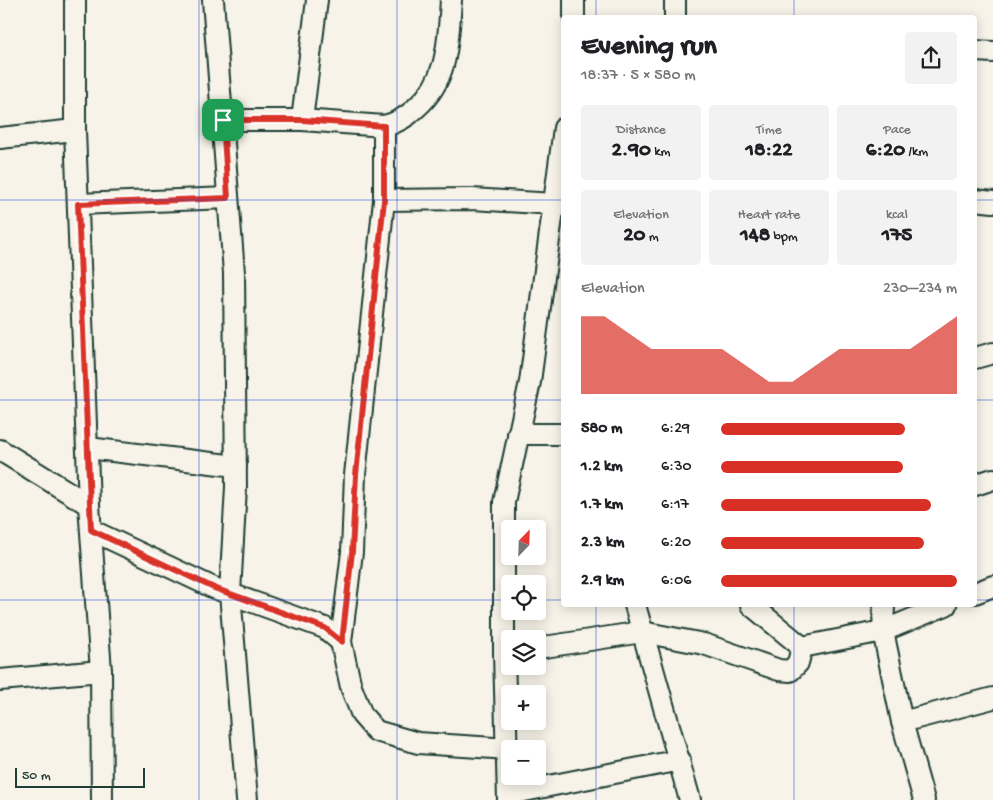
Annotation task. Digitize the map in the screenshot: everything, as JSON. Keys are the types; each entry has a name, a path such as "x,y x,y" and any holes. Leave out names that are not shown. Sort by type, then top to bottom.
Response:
{"street":[{"path":"75,0 75,130 89,505 101,671 102,800"},
{"path":"213,0 234,273 236,466 230,594 247,800"},
{"path":"302,120 317,0"},
{"path":"223,120 302,120 384,126 396,124 422,103 438,83 448,47 451,0"},
{"path":"574,0 574,15"},
{"path":"675,0 675,15"},
{"path":"977,51 993,52"},
{"path":"384,126 384,200 356,475 352,552 342,642 352,687 362,715 376,731 418,743 501,748"},
{"path":"0,138 75,130"},
{"path":"507,630 504,502 530,382 561,151"},
{"path":"78,204 228,198"},
{"path":"384,200 472,199 554,204"},
{"path":"977,200 993,202"},
{"path":"977,357 993,353"},
{"path":"518,434 561,434"},
{"path":"88,448 236,466"},
{"path":"0,450 89,505"},
{"path":"977,484 993,479"},
{"path":"91,530 214,588 325,628 342,642"},
{"path":"977,593 993,586"},
{"path":"636,607 690,800"},
{"path":"752,607 802,647"},
{"path":"884,607 883,631 902,722 924,800"},
{"path":"802,647 883,631 941,607"},
{"path":"546,647 642,632 704,644 778,670 790,671 798,663 802,647"},
{"path":"0,680 101,671"},
{"path":"507,675 509,740"},
{"path":"902,722 993,698"},
{"path":"509,797 680,760"}],"route":[{"path":"223,120 302,120 384,126 384,200 356,475 352,552 342,642 325,628 214,588 91,530 78,204 228,198 223,120"}]}
